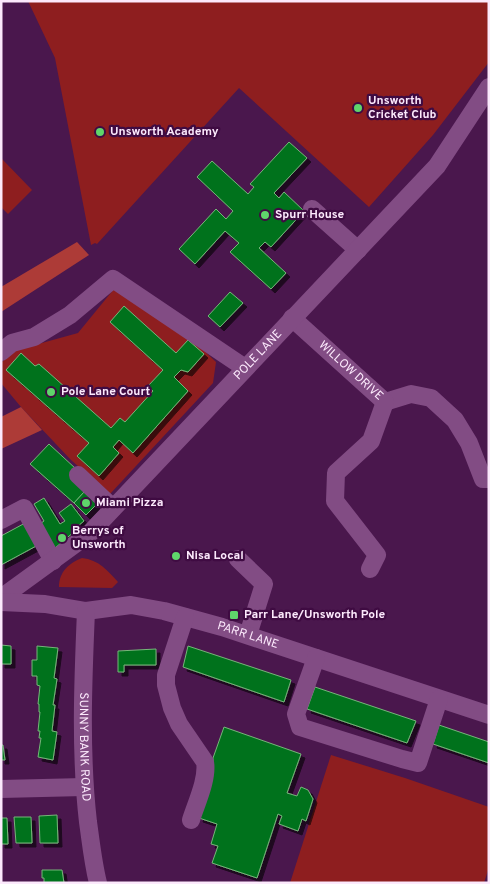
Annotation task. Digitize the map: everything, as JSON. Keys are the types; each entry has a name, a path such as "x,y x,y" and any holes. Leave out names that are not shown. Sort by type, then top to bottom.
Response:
{"street":[{"name":"POLE LANE","path":"1,600 89,534 437,166 489,87"},
{"path":"312,209 358,250"},
{"path":"1,352 12,342 34,337 70,315 113,279 245,368"},
{"name":"WILLOW DRIVE","path":"292,318 385,402 411,394 431,398 455,420 469,443 483,479 489,479"},
{"path":"370,569 377,555 335,501 336,473 371,441 385,402"},
{"path":"78,475 113,508"},
{"path":"1,520 24,508 54,561"},
{"path":"238,559 264,584 248,635"},
{"name":"PARR LANE","path":"1,600 45,604 86,611 131,605 185,617 248,635 489,715"},
{"name":"SUNNY BANK ROAD","path":"86,611 82,692 84,788 98,883"},
{"path":"185,617 166,675 166,685 170,703 179,724 206,762 205,776 190,820"},
{"path":"316,658 296,714 300,727 418,763 439,699"},
{"path":"1,788 84,788"}],"shaded area":[{"path":"28,1 489,1 489,62 433,135 369,207 239,88 97,244 91,245 55,58"},
{"path":"1,158 32,190 8,214 1,207"},
{"path":"77,242 89,255 1,312 1,287"},
{"path":"114,289 196,343 216,362 213,383 110,494 71,460 1,383 1,363 13,351 78,333"},
{"path":"21,407 42,430 1,449 1,417"},
{"path":"82,558 98,563 118,582 112,588 59,587 59,582 66,569"},
{"path":"331,755 489,807 489,867 484,883 290,883"}],"building":[{"name":"Spurr House","path":"289,142 307,158 274,193 279,198 284,192 304,211 271,247 265,242 259,248 286,273 271,289 230,252 239,243 225,231 195,264 179,249 216,209 226,219 233,211 197,177 212,161 248,194 254,187 250,184"},
{"path":"230,292 243,303 220,327 208,316"},
{"name":"Pole Lane Court","path":"124,306 176,353 188,340 204,354 188,372 181,370 174,377 188,391 133,453 119,440 113,447 119,453 99,476 77,456 89,443 6,370 21,353 35,366 39,364 111,428 120,418 125,422 153,391 148,386 163,370 110,322"},
{"path":"49,444 76,469 85,491 74,503 30,464"},
{"name":"Miami Pizza","path":"85,491 98,503 86,515 74,503"},
{"path":"44,498 60,524 65,521 59,513 71,504 84,521 55,548 37,526 44,521 34,504"},
{"path":"27,522 38,545 1,565 1,536"},
{"path":"1,645 11,646 11,664 1,664"},
{"path":"37,646 58,648 54,678 57,679 52,731 57,732 53,760 38,757 41,738 39,738 40,731 38,731 40,686 37,685 37,676 32,676 32,660 37,660"},
{"path":"188,646 291,680 284,702 183,667"},
{"path":"156,649 156,665 124,665 124,672 118,672 118,651"},
{"path":"315,687 416,721 407,743 307,709"},
{"path":"439,725 489,742 489,763 433,744"},
{"path":"224,727 301,754 287,793 297,796 301,787 308,790 313,799 306,821 302,819 298,831 279,824 282,816 278,814 257,878 212,863 218,846 211,844 217,824 199,818 213,774 213,758"},
{"path":"1,745 3,745 5,760 1,760"},
{"path":"57,815 58,843 40,843 39,816"},
{"path":"14,817 31,817 32,843 16,843"},
{"path":"1,818 7,818 8,844 1,844"},
{"path":"42,870 62,870 64,883 44,883"}],"place":[{"name":"Unsworth Cricket Club","path":"358,108"},
{"name":"Unsworth Academy","path":"100,132"},
{"name":"Spurr House","path":"265,215"},
{"name":"Pole Lane Court","path":"51,392"},
{"name":"Miami Pizza","path":"86,503"},
{"name":"Berrys of Unsworth","path":"62,538"},
{"name":"Nisa Local","path":"176,556"},
{"name":"Parr Lane/Unsworth Pole","path":"234,615"}]}
